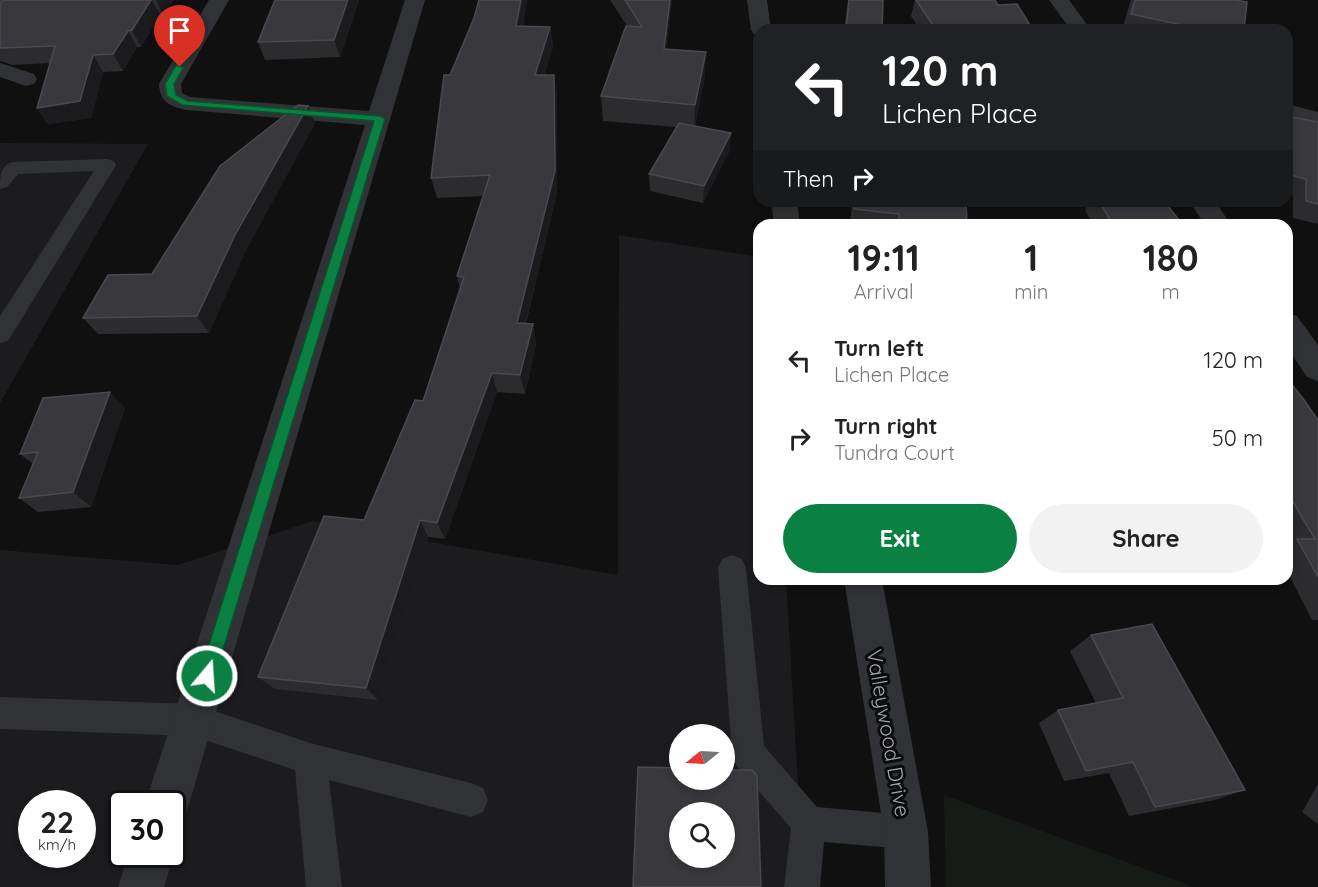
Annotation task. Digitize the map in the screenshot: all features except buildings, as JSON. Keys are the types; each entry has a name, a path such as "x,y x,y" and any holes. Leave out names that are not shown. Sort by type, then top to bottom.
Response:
{"street":[{"path":"219,0 170,84 171,96 186,103 380,119"},
{"path":"171,790 415,0"},
{"path":"757,0 760,24"},
{"path":"1059,0 1077,24"},
{"path":"0,69 27,79"},
{"path":"1293,113 1318,119"},
{"path":"1293,333 1318,369"},
{"name":"Valleywood Drive","path":"864,585 906,832 908,887"},
{"path":"141,887 147,868"}],"lane":[{"path":"0,335 107,165 4,173"},
{"path":"732,567 748,753 809,823 906,832"},
{"path":"0,713 193,720 310,759 471,800"},
{"path":"310,759 324,887"},
{"path":"802,887 809,823"}],"shaded area":[{"path":"0,143 148,144 0,403"},
{"path":"619,235 753,256 753,585 786,585 804,887 0,887 0,550 178,565 313,521 618,575"},
{"path":"944,795 1194,887 946,887"}],"route":[{"path":"180,67 170,84 171,96 186,103 380,119 207,676"}]}
